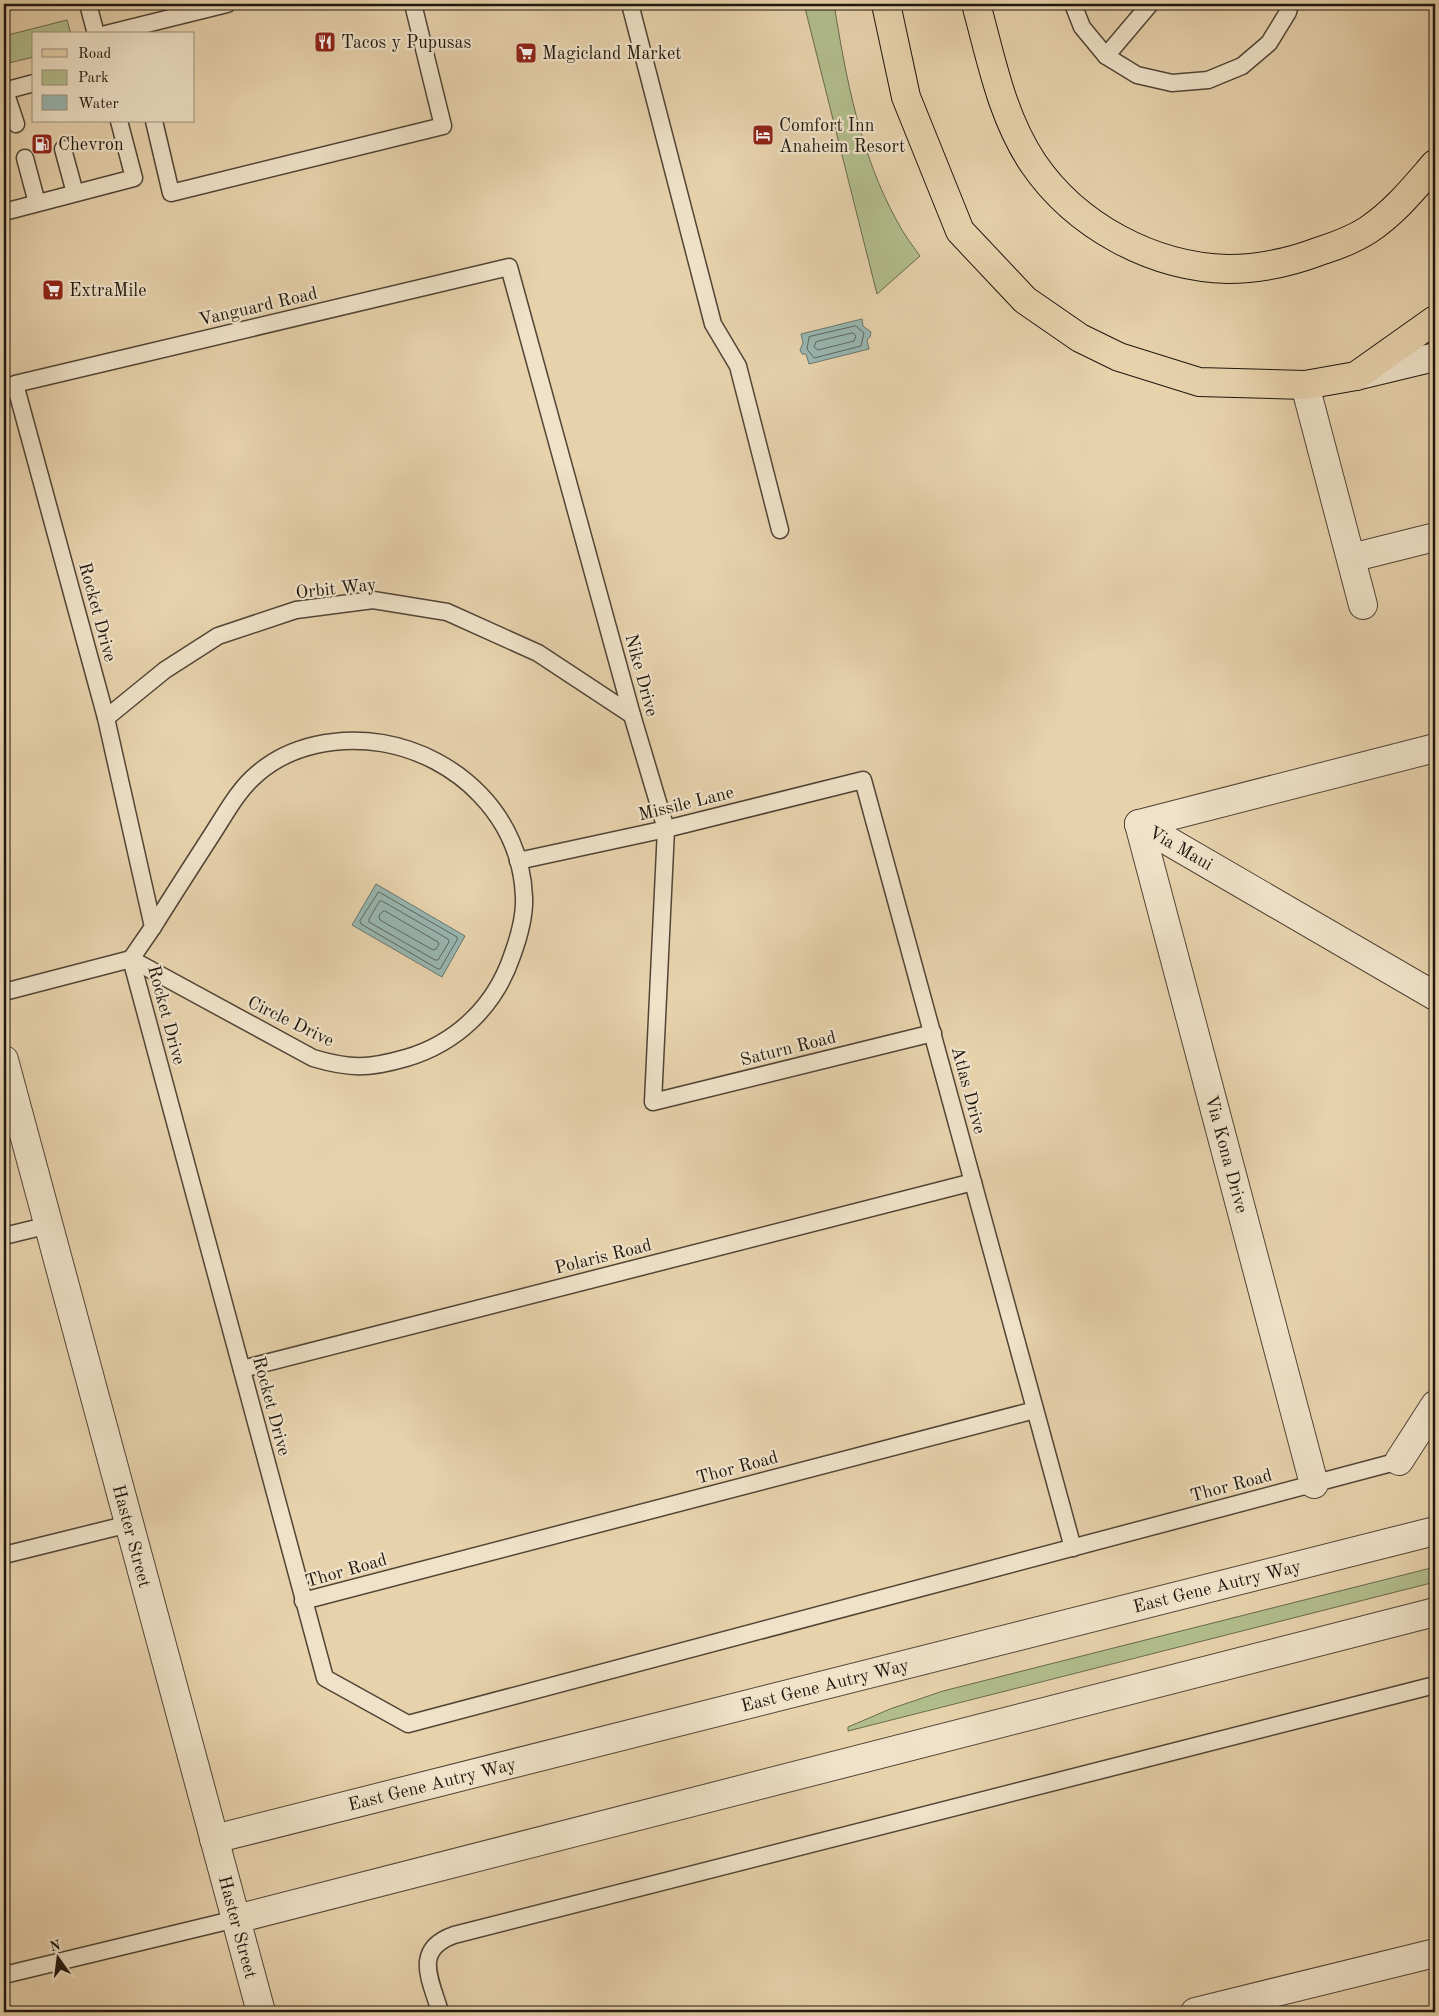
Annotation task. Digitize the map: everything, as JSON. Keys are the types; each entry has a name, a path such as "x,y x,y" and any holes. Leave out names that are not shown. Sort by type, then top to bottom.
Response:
{"main road":[{"path":"886,4 906,97 960,232 1025,300 1080,338 1119,357 1199,382 1305,385 1356,376 1435,320"},
{"path":"976,4 1003,103 1013,128 1032,162 1061,198 1101,229 1146,252 1171,260 1228,268 1262,266 1297,260 1336,246 1366,231 1391,214 1435,164"}],"street":[{"path":"1356,376 1435,357"},
{"path":"1305,385 1363,605"},
{"path":"1351,558 1435,537"},
{"name":"Via Maui","path":"1139,824 1435,748"},
{"name":"Via Maui","path":"1139,824 1435,996"},
{"name":"Via Kona Drive","path":"1139,824 1314,1484"},
{"name":"Haster Street","path":"4,1060 261,2012"},
{"path":"1399,1461 1435,1405"},
{"name":"East Gene Autry Way","path":"214,1839 1435,1531"},
{"path":"236,1919 1435,1612"},
{"path":"1195,2012 1435,1953"}],"lane":[{"path":"88,4 95,32"},
{"path":"131,31 228,4"},
{"path":"154,122 171,193 443,126 413,4"},
{"path":"630,4 713,324 738,366 780,530"},
{"path":"1073,4 1082,27 1106,56 1137,74 1172,83 1208,80 1242,66 1270,43 1288,12 1290,4"},
{"path":"1106,56 1150,4"},
{"path":"16,124 4,91 32,84"},
{"path":"4,212 134,178 119,122"},
{"path":"62,149 75,193"},
{"path":"25,158 37,203"},
{"name":"Vanguard Road","path":"15,384 509,267"},
{"name":"Nike Drive","path":"509,267 632,715 666,829 653,1102"},
{"name":"Rocket Drive","path":"15,384 106,718 153,926 131,959 303,1601"},
{"name":"Orbit Way","path":"106,718 165,670 218,636 296,610 373,600 447,612 538,653 632,715"},
{"name":"Circle Drive","path":"131,959 313,1058 341,1066 366,1067 418,1055 448,1040 484,1009 498,989 508,968 523,920 525,898 518,861 511,841 489,804 456,772 417,751 395,745 348,740 298,750 275,760 255,775 238,795 153,926"},
{"name":"Missile Lane","path":"518,861 666,829 863,780"},
{"name":"Atlas Drive","path":"863,780 1035,1410"},
{"path":"4,992 131,959"},
{"name":"Saturn Road","path":"653,1102 933,1033"},
{"name":"Polaris Road","path":"242,1369 973,1182"},
{"path":"4,1236 49,1225"},
{"path":"1035,1410 1073,1548"},
{"name":"Thor Road","path":"1035,1410 303,1601 326,1678 408,1724 1399,1461"},
{"path":"4,1555 129,1524"},
{"path":"440,2012 427,1962 429,1952 435,1944 454,1935 1435,1685"},
{"path":"4,1975 236,1919"}],"green space":[{"path":"804,4 834,4 849,88 873,169 902,230 920,256 877,294"},
{"path":"67,20 70,32 32,32 32,57 4,64 4,36"},
{"path":"1435,1567 1435,1582 848,1731 848,1727 890,1709 943,1691"}],"water":[{"path":"862,319 863,326 871,332 867,340 869,349 809,364 806,354 802,354 800,350 803,343 801,334"},
{"path":"376,884 465,936 442,977 352,925"}],"place":[{"name":"Tacos y Pupusas","path":"325,42"},
{"name":"Magicland Market","path":"526,53"},
{"name":"Comfort Inn Anaheim Resort","path":"763,135"},
{"name":"Chevron","path":"42,144"},
{"name":"ExtraMile","path":"53,290"}]}
